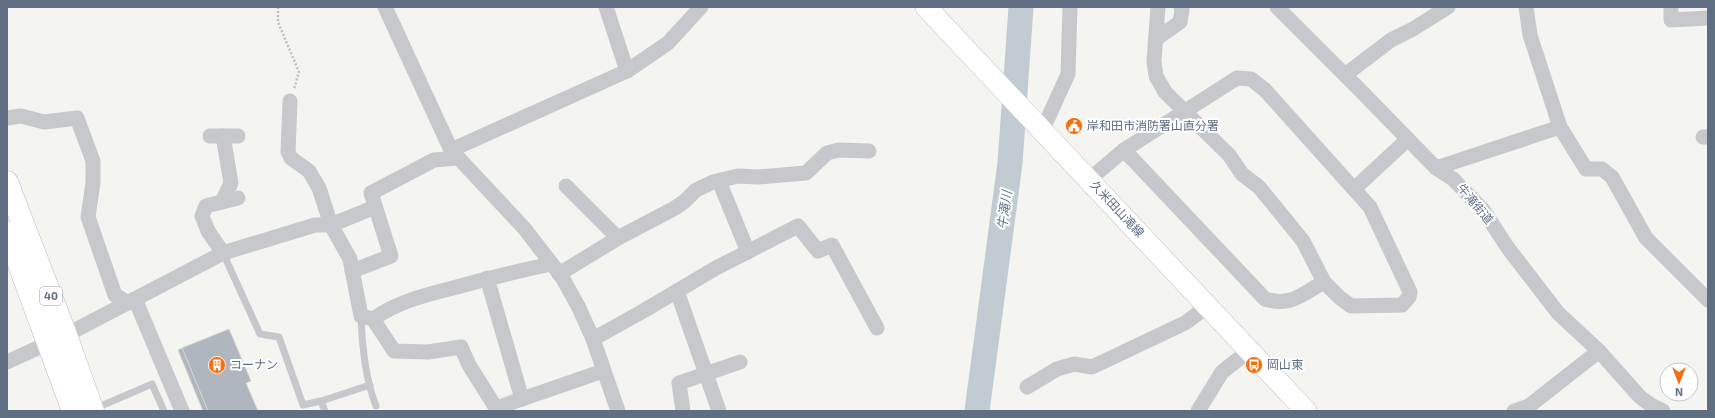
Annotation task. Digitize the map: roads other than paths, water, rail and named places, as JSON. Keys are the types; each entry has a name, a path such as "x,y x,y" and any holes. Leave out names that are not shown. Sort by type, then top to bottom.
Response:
{"main road":[{"name":"40","path":"7,182 57,339"},
{"name":"40","path":"7,232 57,339 86,411"}],"street":[{"path":"385,7 454,154 524,228 555,269 579,308 593,338 603,371 618,411"},
{"path":"606,7 627,71"},
{"path":"352,271 391,256 371,193 434,160 454,154 627,71 668,43 701,7"},
{"name":"久米田山滝線","path":"926,7 1090,179 1306,411"},
{"path":"1041,127 1068,74 1070,7"},
{"path":"1090,179 1124,150 1183,110 1237,78 1251,79 1265,90 1370,207 1410,292 1409,297 1402,305 1351,306 1339,297 1324,282 1303,241 1259,187 1242,174 1229,155 1183,110 1165,92 1156,76 1154,61 1158,7"},
{"path":"1156,39 1180,22 1181,7"},
{"name":"牛滝街道","path":"1277,7 1436,168 1453,179 1483,210 1508,248 1558,313 1599,351 1641,404 1651,405 1663,411"},
{"path":"1526,7 1530,35 1560,127 1586,168 1602,169 1612,177 1646,238 1708,300"},
{"path":"1671,7 1671,20 1708,18"},
{"path":"1345,75 1391,40 1413,29 1441,9"},
{"path":"290,101 288,152 291,158 309,171 319,188 331,225 350,259 352,271 367,318 394,351 428,352 461,347 469,365 496,409 603,371"},
{"path":"7,118 21,116 44,122 77,118 93,161 93,183 88,217 115,295 132,301 182,411"},
{"path":"1436,168 1560,127"},
{"path":"222,202 231,183 224,136"},
{"path":"1354,189 1408,139"},
{"path":"367,318 402,303 487,278 555,269 675,208 696,190 719,181 738,176 758,178 806,173 811,170 827,153 839,150 869,151"},
{"path":"1124,150 1265,299 1277,303 1289,302 1324,282"},
{"path":"719,181 748,252"},
{"path":"566,186 618,238"},
{"path":"223,253 208,231 202,216 206,206 238,198"},
{"path":"7,362 57,339 223,253 315,225 331,225 375,206"},
{"path":"593,338 716,268 798,226 818,251 832,245 877,328"},
{"path":"487,278 522,399"},
{"path":"676,291 719,411"},
{"path":"1027,387 1057,368 1074,364 1092,367 1113,358 1185,323 1208,306"},
{"path":"1198,411 1222,372 1250,350"},
{"path":"1514,411 1529,406 1599,351"},
{"path":"684,411 679,383 740,362"}],"lane":[{"path":"223,253 260,334 279,337 303,405 321,401 370,385"},
{"path":"367,318 362,350 370,385 370,392 376,406"},
{"path":"86,411 152,384 164,411"},
{"path":"321,401 325,411"}],"waterway":[{"name":"牛滝川","path":"977,411 1010,163 1021,7"}],"place":[{"name":"岸和田市消防署山直分署","path":"1074,126"},
{"name":"コーナン","path":"217,365"},
{"name":"岡山東","path":"1254,365"}]}
